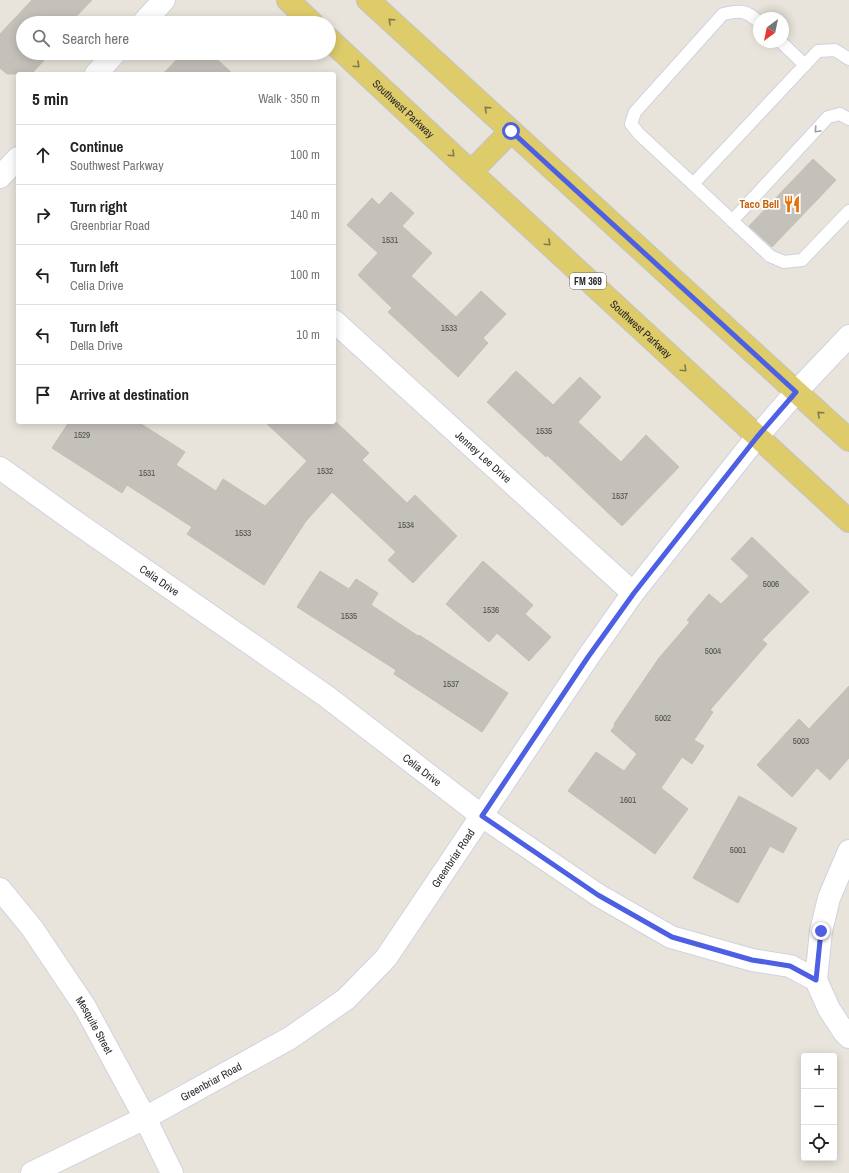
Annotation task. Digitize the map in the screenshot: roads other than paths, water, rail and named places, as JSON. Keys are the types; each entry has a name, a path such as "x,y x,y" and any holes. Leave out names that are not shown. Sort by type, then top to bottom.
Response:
{"main road":[{"path":"288,0 305,16"},
{"path":"368,0 849,440"},
{"name":"Southwest Parkway","path":"336,46 849,521"},
{"path":"471,172 511,131"}],"street":[{"path":"149,16 164,0"},
{"path":"98,72 109,60"},
{"path":"0,177 16,160"},
{"name":"Jenney Lee Drive","path":"336,323 634,593"},
{"name":"Greenbriar Road","path":"32,1173 144,1118 290,1038 346,999 386,958 588,657 634,593 757,437 796,392 849,336"},
{"name":"Celia Drive","path":"0,468 326,696 482,816 598,895 672,937 752,960 790,966 816,980"},
{"path":"849,851 828,904 821,931 816,980 829,1009 849,1037"},
{"name":"Mesquite Street","path":"0,889 32,928 85,1007 172,1173"}],"lane":[{"path":"753,16 751,14 738,11 723,14 635,112 631,124 639,134 770,256 784,262 802,260 849,211"},
{"path":"787,48 805,65"},
{"path":"693,184 818,51 835,50 849,59"},
{"path":"732,221 828,117 840,114 849,119"}],"place":[{"name":"Taco Bell","path":"792,204"}]}
